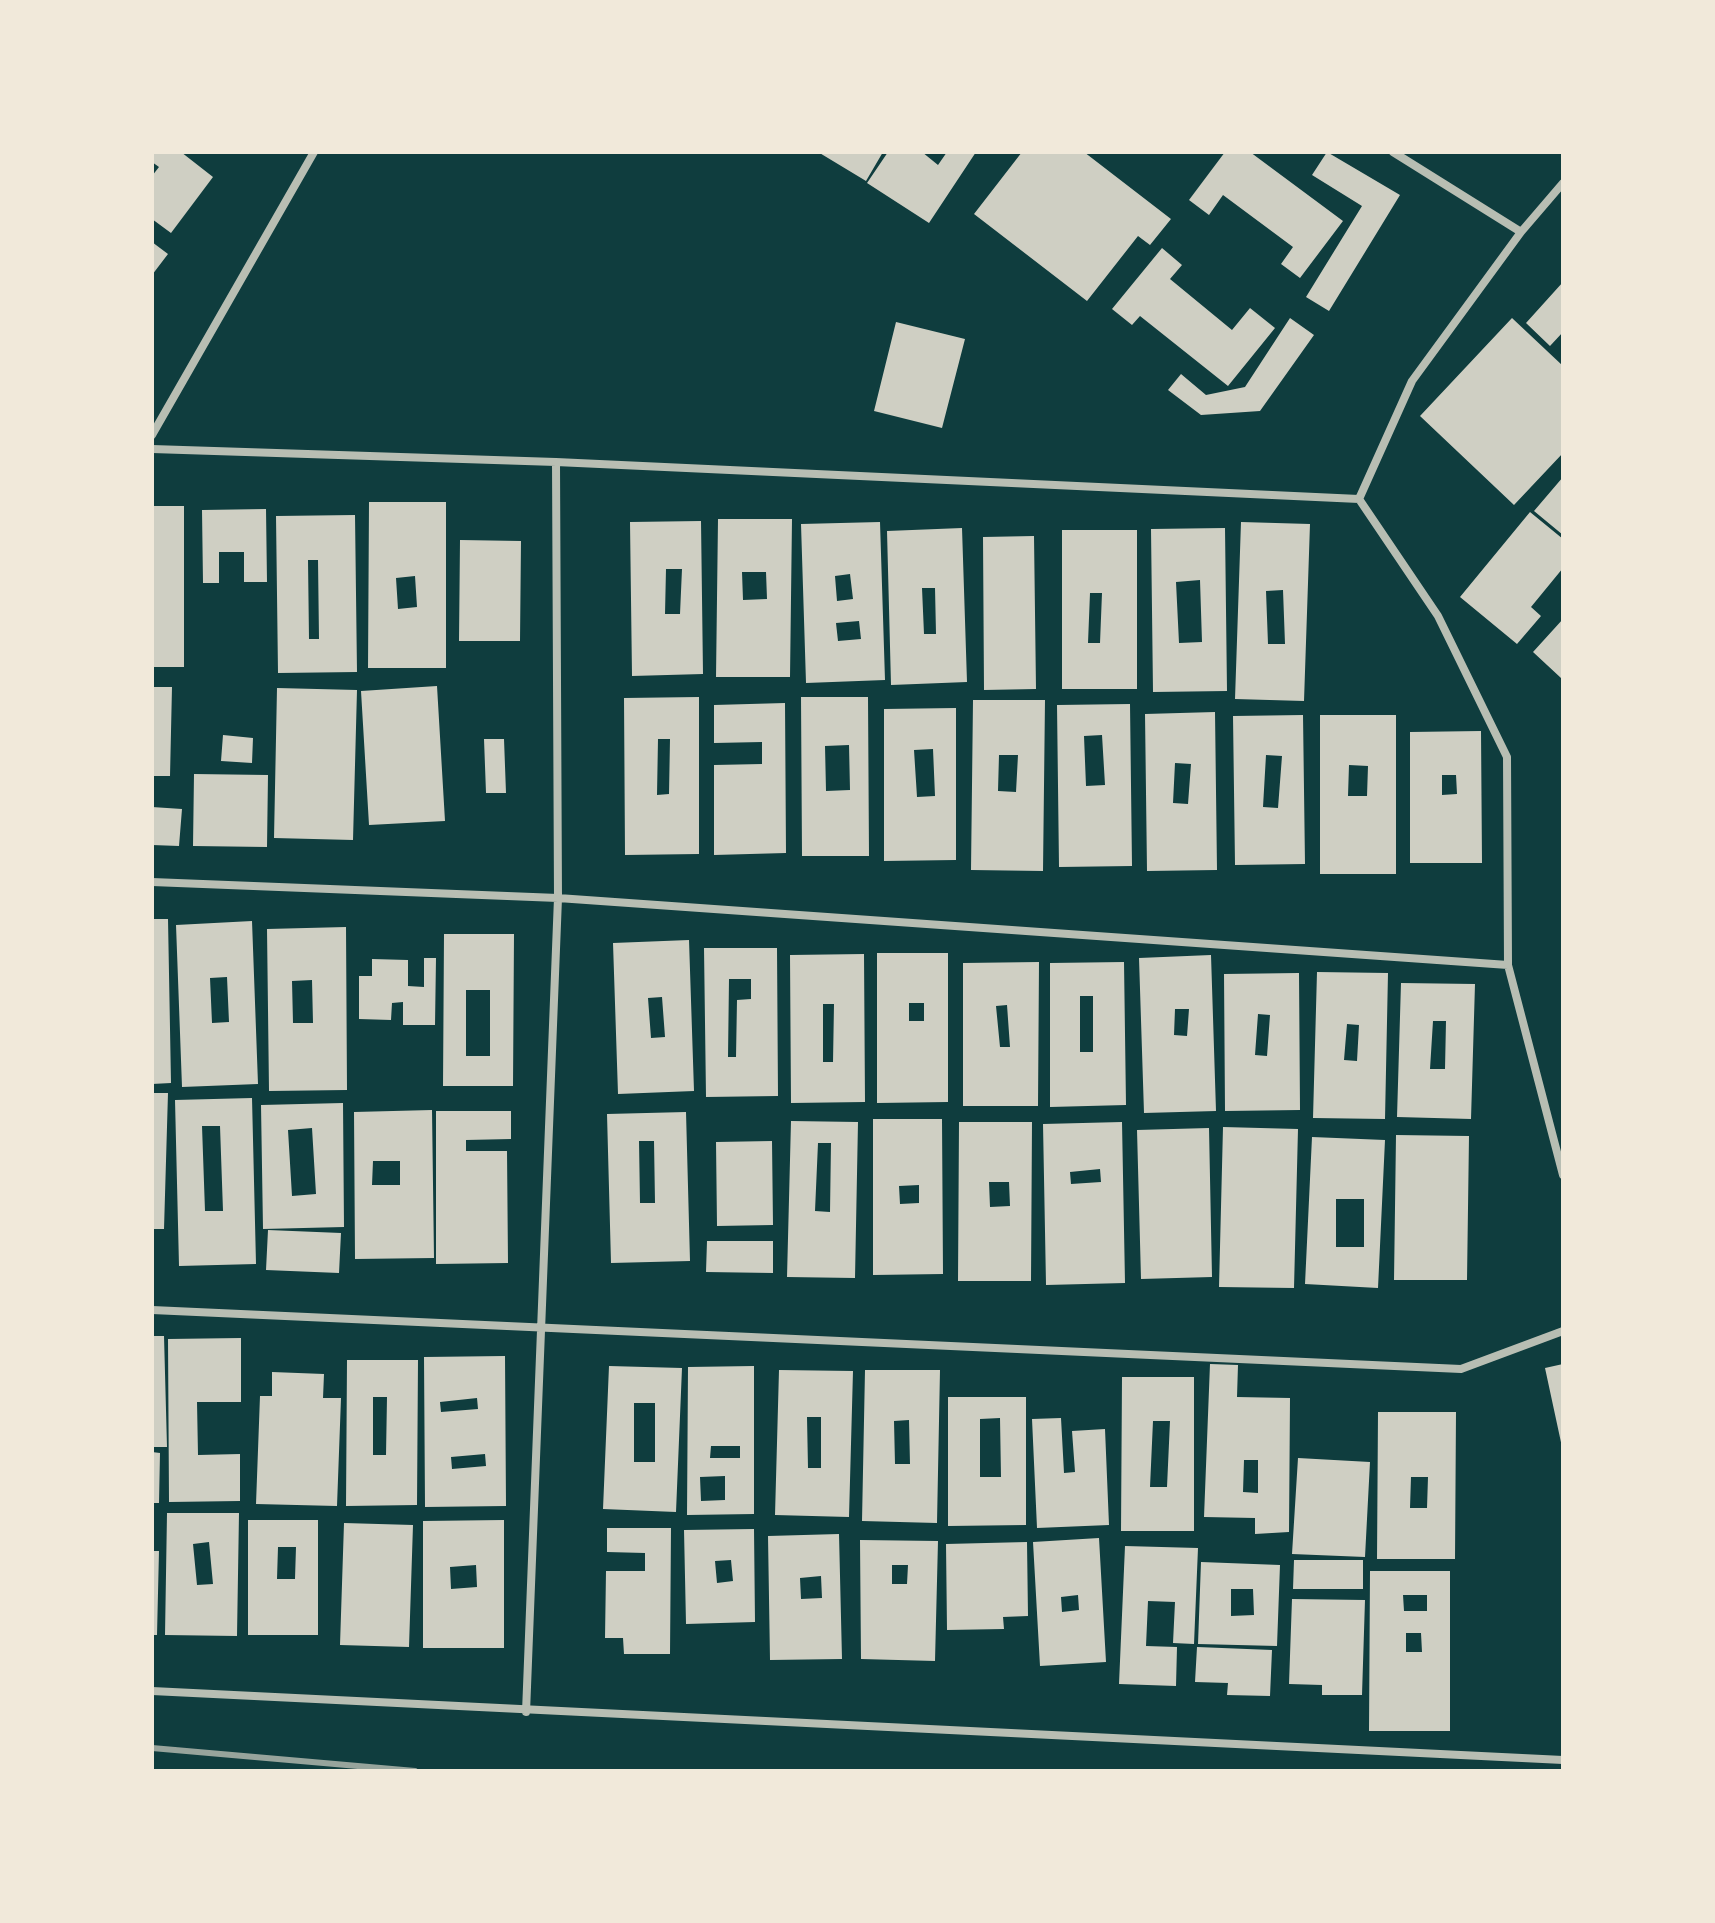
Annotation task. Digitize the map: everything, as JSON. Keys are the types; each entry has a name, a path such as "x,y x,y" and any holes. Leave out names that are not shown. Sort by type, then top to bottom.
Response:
{"street":[{"path":"152,435 314,152"},
{"path":"1393,152 1521,232"},
{"path":"1359,499 1412,381 1521,232 1563,183"},
{"path":"152,449 556,462 1359,499"},
{"path":"526,1712 558,898 556,462"},
{"path":"1359,499 1438,616 1507,757 1508,965 1563,1175"},
{"path":"152,882 558,898 1508,965"},
{"path":"152,1310 1461,1369 1563,1331"},
{"path":"152,1691 526,1712 1563,1760"}],"building":[{"path":"152,152 181,152 213,177 171,233 152,219 152,176 159,167 152,162"},
{"path":"818,152 883,152 866,181"},
{"path":"888,152 922,152 938,165 947,152 976,152 929,223 867,183"},
{"path":"1022,152 1084,152 1171,219 1150,245 1138,236 1087,301 974,214"},
{"path":"1225,152 1250,152 1343,221 1300,278 1281,264 1293,247 1223,195 1209,215 1189,200"},
{"path":"1327,152 1400,195 1329,311 1306,297 1362,206 1312,175"},
{"path":"152,242 168,254 152,275"},
{"path":"1162,248 1182,265 1170,279 1232,330 1250,308 1275,328 1228,386 1140,316 1132,325 1112,309"},
{"path":"1563,282 1563,332 1550,346 1526,323"},
{"path":"1290,318 1314,335 1260,411 1201,415 1168,390 1181,374 1206,395 1245,387"},
{"path":"1512,318 1563,366 1563,453 1514,505 1420,416"},
{"path":"896,322 965,339 942,428 874,411"},
{"path":"1563,477 1563,535 1534,511"},
{"path":"369,502 446,502 446,668 368,668","holes":["415,576 417,607 398,609 396,578"]},
{"path":"152,506 184,506 184,667 152,667"},
{"path":"266,509 267,582 244,582 244,552 219,552 219,583 203,583 202,510"},
{"path":"1530,512 1563,539 1563,568 1531,607 1541,616 1517,644 1460,597"},
{"path":"355,515 357,672 278,673 276,516","holes":["308,560 318,560 319,639 309,639"]},
{"path":"718,519 792,519 790,677 716,677","holes":["742,572 766,572 767,599 743,600"]},
{"path":"701,521 703,674 632,676 630,522","holes":["666,569 682,569 680,614 665,614"]},
{"path":"880,522 885,680 806,683 801,524","holes":["850,574 853,599 837,601 835,576","859,621 861,639 838,641 836,623"]},
{"path":"1241,522 1310,524 1304,701 1235,699","holes":["1283,590 1285,644 1268,644 1266,591"]},
{"path":"962,528 967,682 891,685 887,531","holes":["922,588 935,588 936,634 924,634"]},
{"path":"1225,528 1227,691 1153,692 1151,529","holes":["1200,580 1202,642 1179,643 1176,582"]},
{"path":"1062,530 1137,530 1137,689 1062,689","holes":["1090,593 1102,593 1100,643 1088,643"]},
{"path":"1034,536 1036,689 984,690 983,537"},
{"path":"460,540 521,541 520,641 459,641"},
{"path":"1563,619 1563,676 1561,678 1533,652"},
{"path":"437,686 445,821 369,825 361,691"},
{"path":"152,687 172,687 170,776 152,776"},
{"path":"277,688 357,690 353,840 274,838"},
{"path":"699,697 699,854 625,855 624,698","holes":["658,739 670,739 669,794 657,795"]},
{"path":"801,697 868,697 869,856 802,856","holes":["849,745 850,790 826,791 825,746"]},
{"path":"973,700 1045,700 1043,871 971,870","holes":["999,755 1018,755 1016,792 998,791"]},
{"path":"785,703 786,853 714,855 714,765 762,764 762,742 714,743 714,705"},
{"path":"1130,704 1132,866 1059,867 1057,705","holes":["1102,735 1105,785 1086,786 1084,736"]},
{"path":"956,708 956,860 884,861 884,709","holes":["933,749 935,796 917,797 914,750"]},
{"path":"1215,712 1217,870 1147,871 1145,714","holes":["1175,763 1191,764 1188,804 1173,803"]},
{"path":"1303,715 1305,864 1235,865 1233,716","holes":["1266,755 1282,756 1278,808 1263,807"]},
{"path":"1320,715 1396,715 1396,874 1320,874","holes":["1349,765 1368,766 1367,796 1348,796"]},
{"path":"1481,731 1482,863 1410,863 1410,732","holes":["1442,775 1456,775 1457,794 1442,795"]},
{"path":"223,735 253,738 252,763 221,761"},
{"path":"484,739 504,739 506,793 486,793"},
{"path":"194,774 268,775 267,847 193,846"},
{"path":"152,807 182,809 179,846 152,845"},
{"path":"152,919 168,919 171,1083 152,1084"},
{"path":"252,921 258,1084 182,1087 176,925","holes":["227,977 229,1022 212,1023 210,978"]},
{"path":"346,927 347,1090 269,1091 267,929","holes":["312,980 313,1023 293,1023 292,981"]},
{"path":"444,934 514,934 513,1086 443,1086","holes":["466,990 490,990 490,1056 466,1056"]},
{"path":"689,940 694,1091 618,1094 613,943","holes":["662,997 665,1037 651,1038 648,998"]},
{"path":"704,948 777,948 778,1096 706,1097","holes":["729,979 751,979 751,999 737,1000 736,1057 728,1057"]},
{"path":"877,953 948,953 948,1102 877,1103","holes":["909,1003 924,1003 924,1021 909,1021"]},
{"path":"864,954 865,1102 791,1103 790,955","holes":["823,1004 834,1004 833,1062 823,1062"]},
{"path":"1211,955 1216,1111 1144,1113 1139,958","holes":["1175,1009 1189,1009 1187,1036 1174,1035"]},
{"path":"424,958 436,958 435,1025 403,1025 403,1002 392,1003 391,1020 359,1019 359,976 372,976 372,959 408,960 408,986 424,987"},
{"path":"1039,962 1038,1106 963,1106 963,963","holes":["1007,1005 1010,1047 1000,1047 996,1006"]},
{"path":"1124,962 1126,1105 1050,1107 1050,963","holes":["1080,996 1093,996 1093,1052 1080,1052"]},
{"path":"1317,972 1388,973 1385,1119 1313,1118","holes":["1347,1024 1359,1025 1357,1061 1344,1060"]},
{"path":"1299,973 1300,1110 1225,1111 1224,974","holes":["1258,1014 1270,1015 1267,1056 1255,1055"]},
{"path":"1401,983 1475,984 1471,1119 1397,1117","holes":["1433,1021 1446,1021 1445,1069 1430,1069"]},
{"path":"152,1093 168,1093 164,1229 152,1229"},
{"path":"252,1098 256,1264 179,1266 175,1100","holes":["202,1126 220,1126 223,1211 205,1211"]},
{"path":"343,1103 344,1227 263,1229 261,1105","holes":["312,1128 316,1194 292,1196 288,1130"]},
{"path":"432,1110 434,1258 355,1259 354,1112","holes":["373,1161 400,1161 400,1185 372,1185"]},
{"path":"436,1111 511,1111 511,1139 466,1140 466,1151 507,1151 508,1263 436,1264"},
{"path":"686,1112 690,1261 611,1263 607,1114","holes":["639,1141 654,1141 655,1203 640,1203"]},
{"path":"873,1119 942,1119 943,1274 873,1275","holes":["919,1185 919,1203 900,1204 899,1186"]},
{"path":"791,1121 858,1122 855,1278 787,1277","holes":["818,1143 831,1143 830,1212 815,1211"]},
{"path":"959,1122 1032,1122 1031,1281 958,1281","holes":["989,1182 1009,1182 1010,1206 990,1207"]},
{"path":"1122,1122 1125,1283 1046,1285 1043,1124","holes":["1100,1169 1101,1182 1071,1184 1070,1172"]},
{"path":"1223,1127 1298,1129 1294,1288 1219,1287"},
{"path":"1209,1128 1212,1277 1141,1279 1137,1130"},
{"path":"1396,1135 1469,1136 1467,1280 1394,1280"},
{"path":"1312,1137 1385,1140 1378,1288 1305,1284","holes":["1336,1199 1364,1199 1364,1247 1336,1247"]},
{"path":"772,1141 773,1225 717,1226 716,1142"},
{"path":"268,1230 341,1233 339,1273 266,1270"},
{"path":"707,1241 773,1241 773,1273 706,1272"},
{"path":"152,1336 164,1336 167,1447 152,1447"},
{"path":"241,1338 241,1402 197,1402 198,1455 240,1454 240,1501 169,1502 168,1339"},
{"path":"505,1356 506,1506 425,1507 424,1357","holes":["477,1398 478,1409 441,1412 440,1402","485,1454 486,1466 452,1469 451,1457"]},
{"path":"347,1360 418,1360 417,1505 346,1506","holes":["373,1397 387,1397 386,1455 373,1455"]},
{"path":"1210,1364 1238,1365 1237,1397 1290,1398 1289,1532 1255,1534 1255,1518 1204,1517","holes":["1244,1460 1258,1460 1258,1493 1243,1492"]},
{"path":"1563,1364 1563,1446 1562,1447 1545,1368"},
{"path":"609,1366 682,1368 676,1512 603,1509","holes":["634,1403 655,1403 655,1462 634,1462"]},
{"path":"754,1366 754,1514 687,1515 688,1367","holes":["711,1446 740,1446 740,1458 710,1458","725,1476 725,1500 701,1501 700,1477"]},
{"path":"779,1370 853,1371 849,1517 775,1515","holes":["807,1417 821,1417 821,1468 808,1468"]},
{"path":"865,1370 940,1370 937,1523 862,1521","holes":["909,1420 910,1464 895,1464 894,1421"]},
{"path":"272,1372 324,1374 323,1398 341,1398 337,1506 256,1504 260,1396 272,1396"},
{"path":"1122,1377 1194,1377 1194,1531 1121,1531","holes":["1153,1421 1170,1421 1167,1487 1150,1487"]},
{"path":"948,1397 1026,1397 1026,1525 948,1526","holes":["1000,1418 1001,1477 980,1477 980,1419"]},
{"path":"1378,1412 1456,1412 1455,1559 1377,1559","holes":["1411,1477 1428,1477 1427,1508 1410,1508"]},
{"path":"1061,1418 1064,1473 1075,1472 1072,1431 1105,1429 1109,1525 1037,1528 1032,1419"},
{"path":"152,1452 160,1453 159,1503 152,1503"},
{"path":"1298,1458 1370,1462 1365,1557 1292,1554"},
{"path":"167,1513 239,1513 237,1636 165,1635","holes":["209,1542 213,1584 197,1585 193,1544"]},
{"path":"248,1520 318,1520 318,1635 248,1635","holes":["278,1547 296,1547 295,1579 277,1579"]},
{"path":"504,1520 504,1648 423,1648 423,1521","holes":["476,1565 477,1587 451,1589 450,1567"]},
{"path":"344,1523 413,1525 409,1647 340,1645"},
{"path":"607,1528 671,1528 670,1654 624,1654 623,1638 605,1638 606,1571 645,1571 645,1553 607,1552"},
{"path":"754,1529 755,1622 686,1624 684,1530","holes":["731,1560 733,1581 717,1583 715,1561"]},
{"path":"839,1534 842,1659 770,1660 768,1536","holes":["821,1576 822,1598 801,1599 800,1578"]},
{"path":"1099,1538 1106,1662 1040,1666 1033,1542","holes":["1078,1595 1079,1610 1062,1612 1061,1597"]},
{"path":"860,1540 938,1541 935,1661 861,1659","holes":["892,1565 908,1565 907,1584 892,1584"]},
{"path":"1027,1542 1028,1616 1003,1617 1004,1629 947,1630 946,1544"},
{"path":"1125,1546 1198,1548 1194,1644 1173,1643 1175,1602 1148,1601 1146,1646 1177,1647 1176,1686 1119,1684"},
{"path":"152,1551 159,1551 157,1635 152,1635"},
{"path":"1294,1560 1363,1560 1363,1589 1293,1589"},
{"path":"1201,1562 1280,1565 1277,1646 1198,1644","holes":["1231,1589 1253,1589 1254,1615 1231,1616"]},
{"path":"1370,1571 1450,1571 1450,1731 1369,1731","holes":["1403,1595 1427,1595 1427,1611 1404,1611","1406,1633 1421,1633 1422,1652 1406,1652"]},
{"path":"1292,1599 1365,1600 1362,1695 1322,1695 1322,1685 1289,1684"},
{"path":"1197,1647 1272,1650 1270,1696 1227,1695 1228,1683 1195,1682"}],"railway":[{"path":"152,1748 415,1771"}]}
